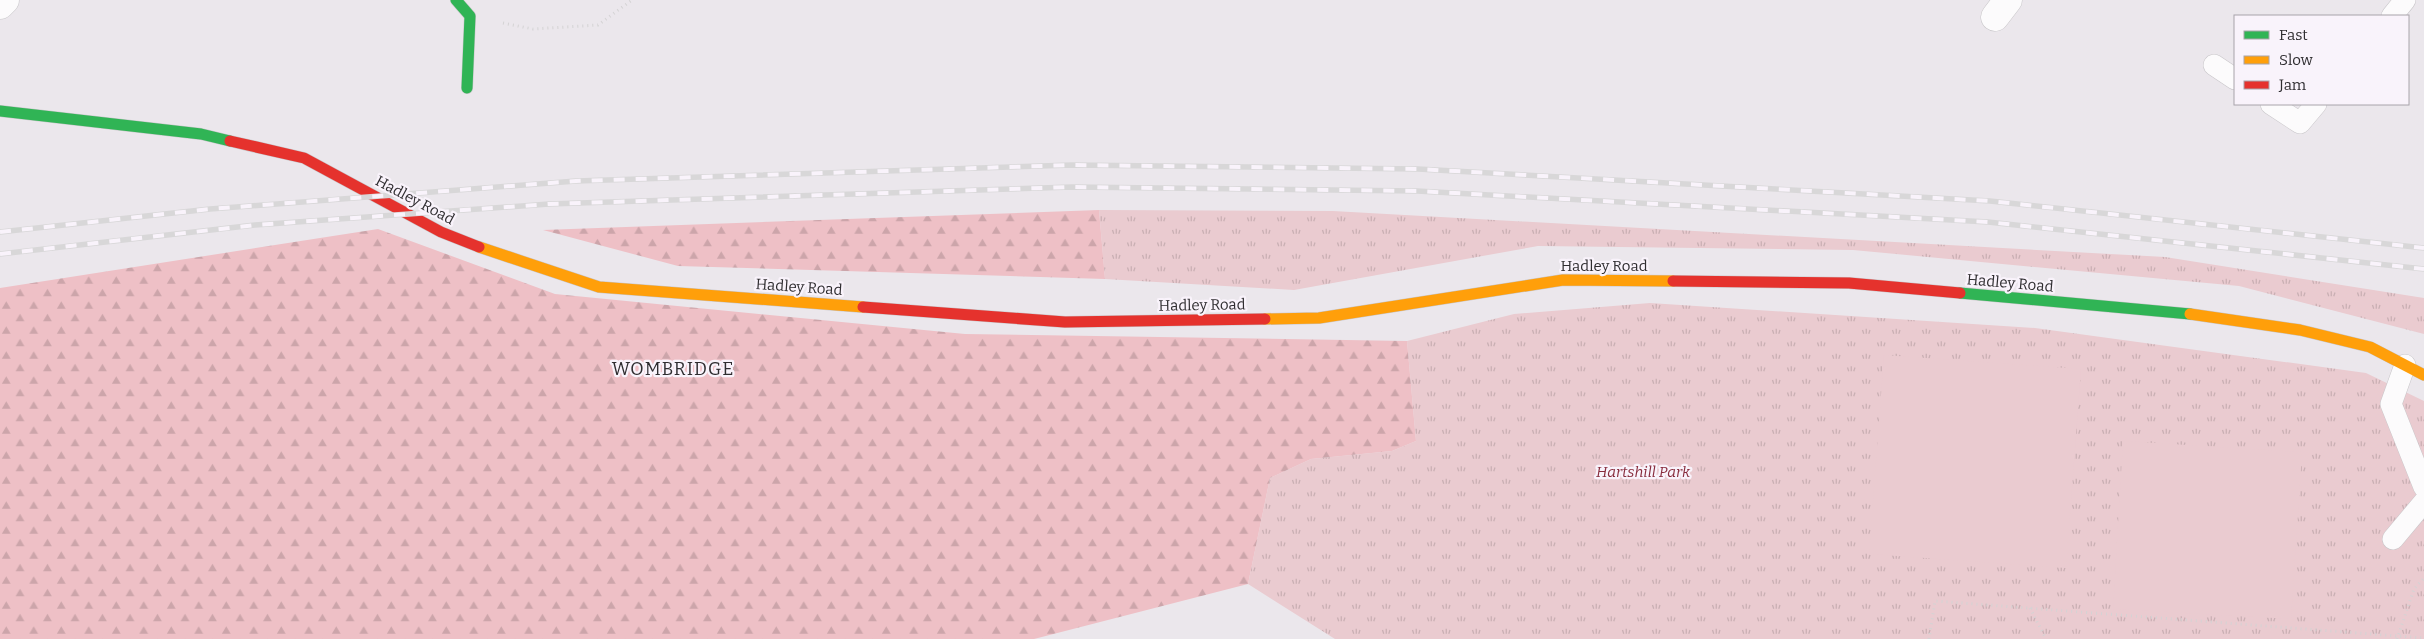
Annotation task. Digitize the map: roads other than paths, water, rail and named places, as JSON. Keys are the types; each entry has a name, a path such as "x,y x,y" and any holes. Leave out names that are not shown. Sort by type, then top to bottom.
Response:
{"street":[{"path":"0,4 6,0"},
{"path":"456,0 470,16 468,88"},
{"name":"Hadley Road","path":"0,111 201,134 304,158 441,232 497,256 599,287 1066,322 1319,318 1563,280 1850,283 2172,312 2300,330 2370,347 2424,375"}],"lane":[{"path":"2393,15 2406,0"},
{"path":"2214,64 2234,78"},
{"path":"2273,105 2300,123 2315,105"},
{"path":"2405,365 2391,404 2424,487"},
{"path":"2393,538 2424,502"}],"railway":[{"path":"0,232 210,209 576,181 1072,165 1418,169 1990,201 2424,248"},
{"path":"0,254 255,225 549,204 1072,187 1417,191 1988,222 2424,269"}],"district":[{"name":"WOMBRIDGE","path":"673,369"}],"park label":[{"name":"Hartshill Park","path":"1643,472"}]}
